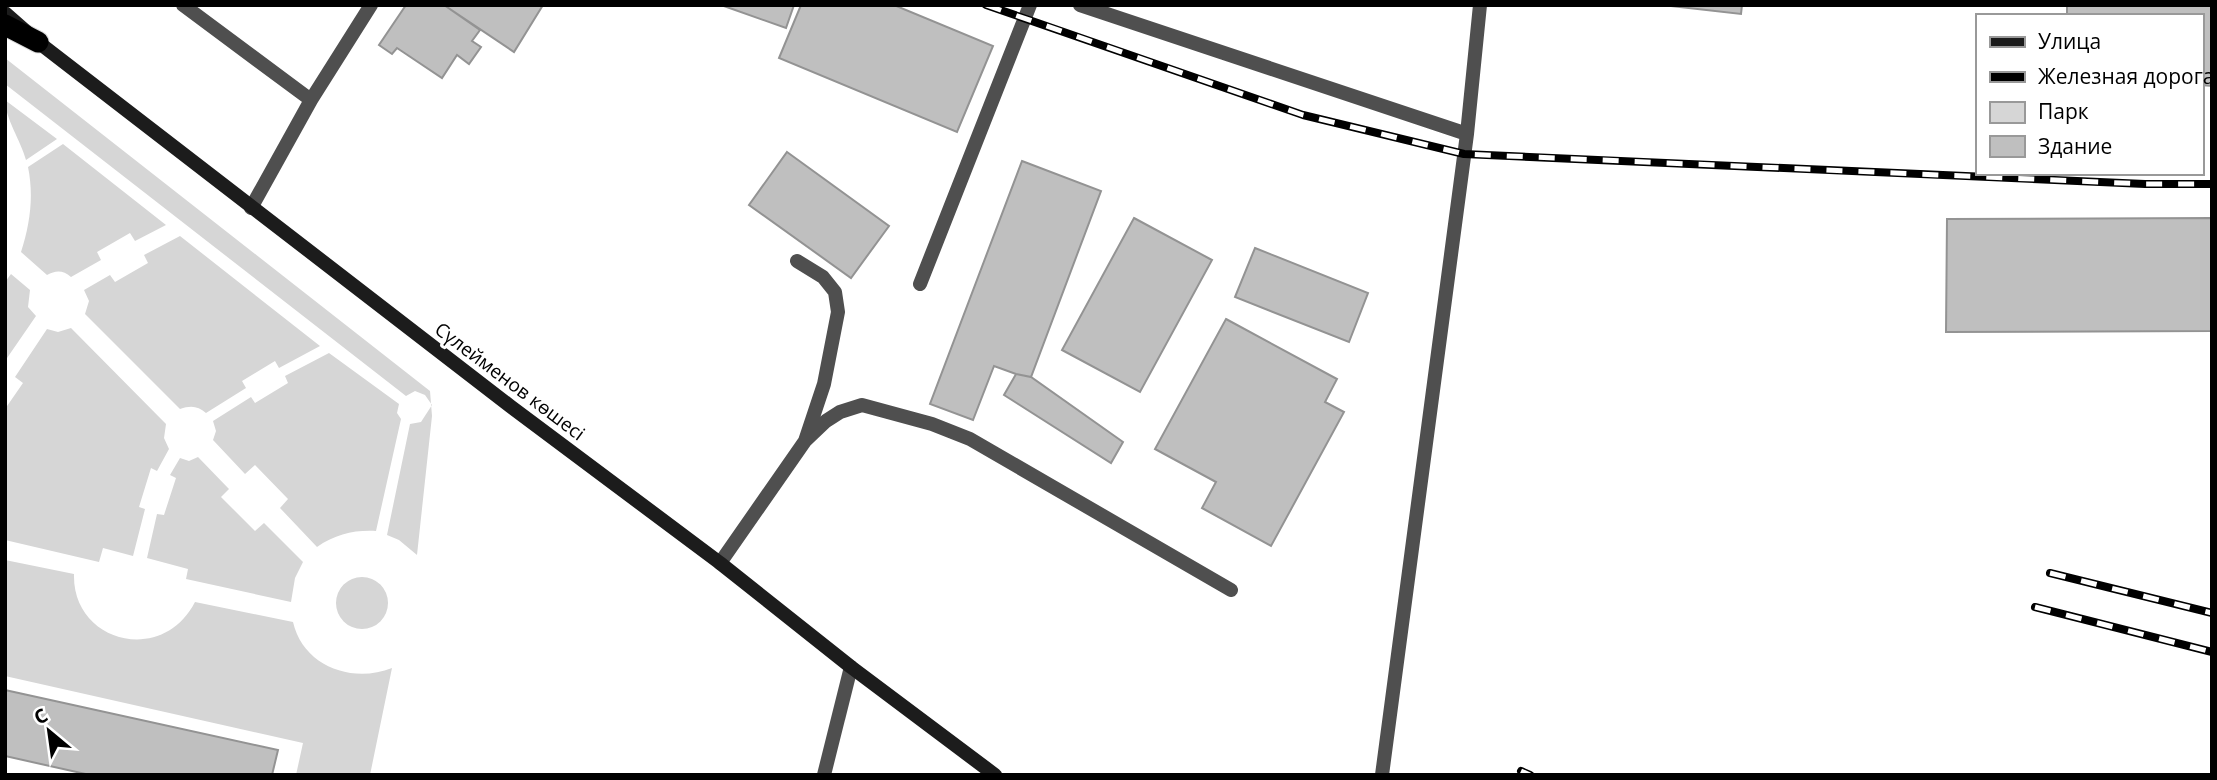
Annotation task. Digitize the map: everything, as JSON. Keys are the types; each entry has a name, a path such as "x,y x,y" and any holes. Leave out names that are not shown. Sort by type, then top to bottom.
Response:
{"highway":[{"path":"5,25 38,42"}],"street":[{"path":"251,208 311,100 371,5"},
{"path":"920,284 1030,5"},
{"path":"1080,5 1467,134"},
{"path":"1381,775 1467,134 1480,5"},
{"path":"188,7 311,100"},
{"name":"Сүлейменов көшесі","path":"5,13 38,42 251,208 995,775"},
{"path":"796,261 823,278 835,292 838,312 824,384 805,441"},
{"path":"720,563 805,441 825,421 840,412 862,405 932,424 970,439 1231,590"},
{"path":"824,775 851,667"}],"green space":[{"path":"5,58 430,391 431,404 425,395 415,391 406,396 5,84"},
{"path":"5,100 57,139 26,160"},
{"path":"63,144 166,225 135,241 130,233 97,252 101,260 71,277 59,272 47,275 21,252 30,210 28,167"},
{"path":"180,236 320,346 279,368 275,361 242,381 246,388 206,413 194,407 180,409 85,314 89,301 84,290 110,275 115,282 148,263 144,255"},
{"path":"11,274 30,290 28,307 36,316 5,361 5,282"},
{"path":"71,328 166,424 164,438 169,449 157,471 151,468 139,507 145,509 133,556 103,548 99,562 5,540 5,409 23,383 15,377 47,329 58,332"},
{"path":"329,353 399,404 397,413 401,419 376,531 345,534 317,547 280,508 288,499 255,465 245,474 213,440 216,431 213,421 251,397 255,403 288,383 285,376"},
{"path":"431,406 417,555 399,540 387,535 410,424 421,422"},
{"path":"198,457 229,489 221,497 255,531 264,523 303,562 295,578 291,602 186,579 188,569 147,558 157,514 164,515 176,478 170,475 180,458 189,461"},
{"path":"5,560 74,574 77,597 87,616 103,630 121,638 142,639 162,634 180,622 195,602 293,622 298,637 307,650 331,668 361,674 392,668 370,775 296,775 303,743 5,676"},
{"path":"362,577 372,579 380,585 386,593 386,613 380,621 372,627 362,629 352,627 344,621 338,613 336,603 338,593 344,585 352,579"}],"building":[{"path":"406,5 444,5 480,30 472,41 481,47 469,64 457,55 442,78 397,48 392,54 379,45"},
{"path":"444,5 543,5 514,52"},
{"path":"721,5 794,5 786,28"},
{"path":"801,5 894,5 993,46 957,132 779,58"},
{"path":"1662,5 1742,5 1741,14"},
{"path":"2067,5 2212,5 2212,86 2203,85 2203,14 2067,14"},
{"path":"787,152 889,226 851,278 749,205"},
{"path":"1022,161 1101,191 1031,377 994,366 973,420 930,404"},
{"path":"1134,218 1212,260 1140,392 1062,350"},
{"path":"2212,218 2212,331 1946,332 1947,219"},
{"path":"1255,248 1368,293 1349,342 1235,297"},
{"path":"1226,319 1337,379 1325,402 1344,412 1271,546 1202,508 1216,482 1155,449"},
{"path":"1016,374 1031,377 1123,442 1111,463 1004,395"},
{"path":"5,690 278,750 272,775 90,775 5,756"}],"railway":[{"path":"986,5 1303,115 1464,154 2145,184 2212,184"},
{"path":"2050,573 2212,613"},
{"path":"2035,607 2212,652"},
{"path":"1521,771 1530,775"}]}
